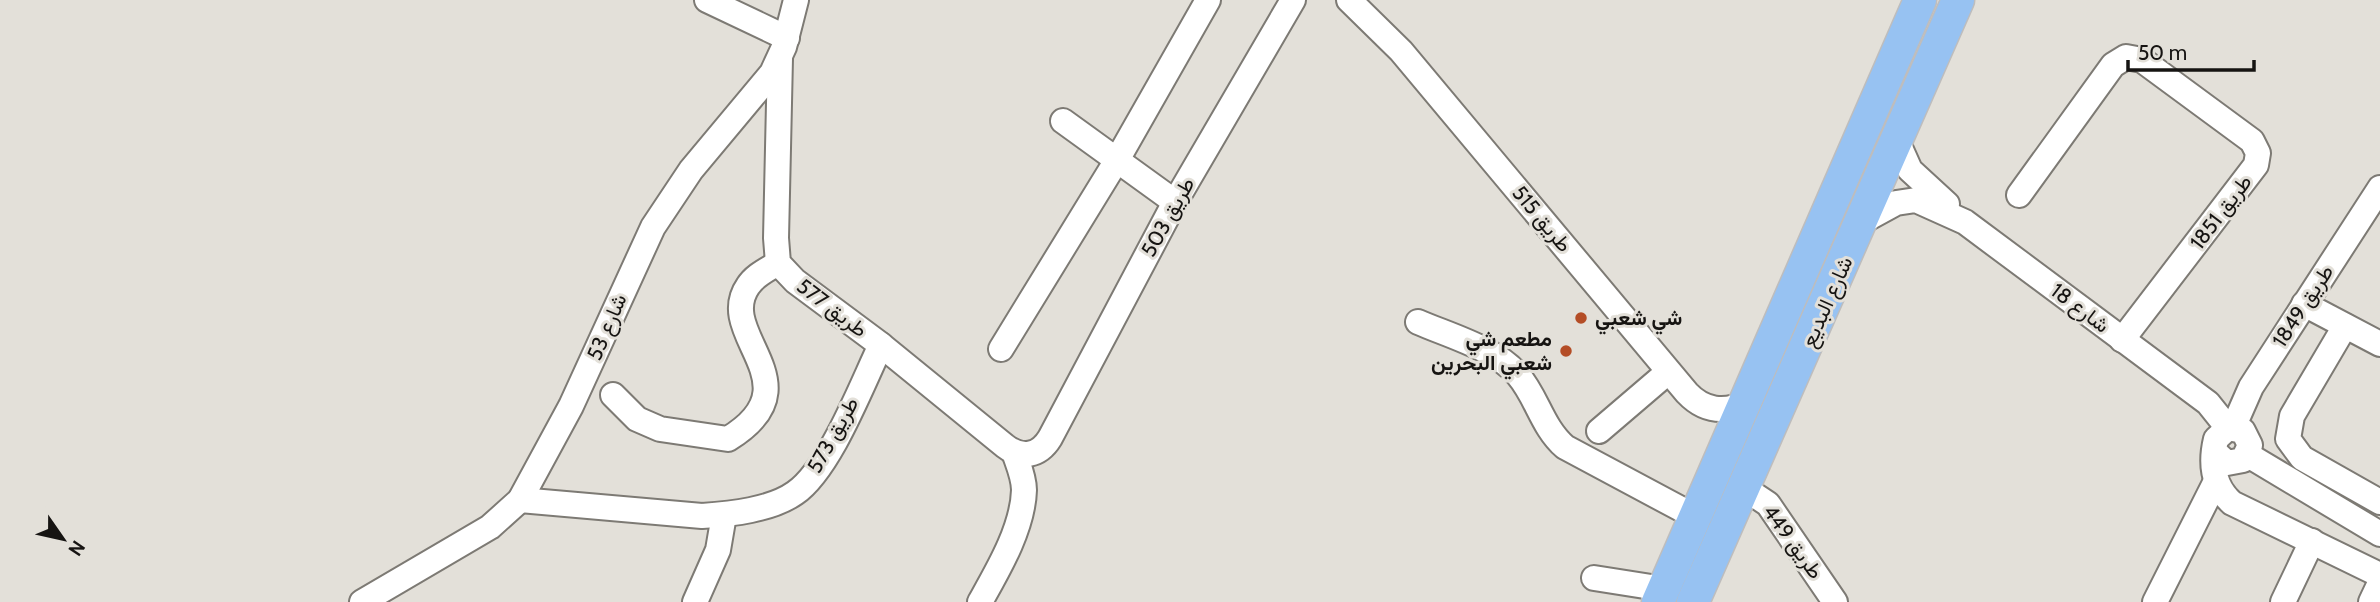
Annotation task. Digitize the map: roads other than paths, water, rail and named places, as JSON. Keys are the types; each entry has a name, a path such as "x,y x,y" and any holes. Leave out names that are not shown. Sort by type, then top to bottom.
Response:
{"main road":[{"name":"شارع البديع","path":"1661,595 1920,0"},
{"name":"شارع البديع","path":"1702,597 1744,488 1958,0"}],"street":[{"path":"707,0 784,48"},
{"name":"شارع 53","path":"362,602 490,527 520,500 571,407 653,227 691,170 761,87 784,48 796,0"},
{"path":"1001,348 1117,160 1208,0"},
{"name":"طريق 503","path":"1014,452 1030,454 1038,451 1050,438 1175,202 1293,0"},
{"name":"طريق 515","path":"1349,0 1401,51 1668,372 1701,405 1728,409 1746,403"},
{"name":"طريق 577","path":"784,48 776,238 778,263 795,281 881,345 1014,452"},
{"name":"طريق 1851","path":"2019,195 2113,65 2126,57 2142,60 2252,141 2258,153 2256,165 2122,340"},
{"path":"1063,121 1175,202"},
{"name":"شارع 18","path":"1897,141 1905,161 1917,178 1965,222 2216,410 2223,437"},
{"name":"طريق 1849","path":"2223,437 2250,387 2380,188"},
{"name":"شارع 18","path":"1863,221 1896,202 1916,200 1965,222"},
{"path":"613,395 637,419 660,429 727,439 742,431 760,406 767,380 745,328 740,305 746,288 756,276 778,263"},
{"path":"2304,304 2380,344"},
{"path":"1418,322 1510,366 1526,387 1550,432 1565,447 1696,517"},
{"path":"2345,326 2292,416 2288,439 2302,458 2380,502"},
{"name":"طريق 573","path":"520,500 702,516 724,515 779,501 796,493 822,464 881,345"},
{"path":"1599,431 1668,372"},
{"path":"2223,437 2222,460 2243,459 2380,534"},
{"path":"2155,602 2216,483 2223,437"},
{"path":"980,602 999,567 1020,513 1024,489 1014,452"},
{"path":"2243,459 2235,482 2244,509"},
{"path":"2216,483 2222,494 2244,509 2380,575"},
{"name":"طريق 449","path":"1744,488 1768,504 1835,602"},
{"path":"695,602 718,550 724,515"},
{"path":"2283,602 2312,541"},
{"path":"1594,578 1661,595"},
{"path":"2371,602 2380,583"}],"place":[{"name":"شي شعبي","path":"1581,318"},
{"name":"مطعم شي شعبي البحرين","path":"1566,351"}]}
